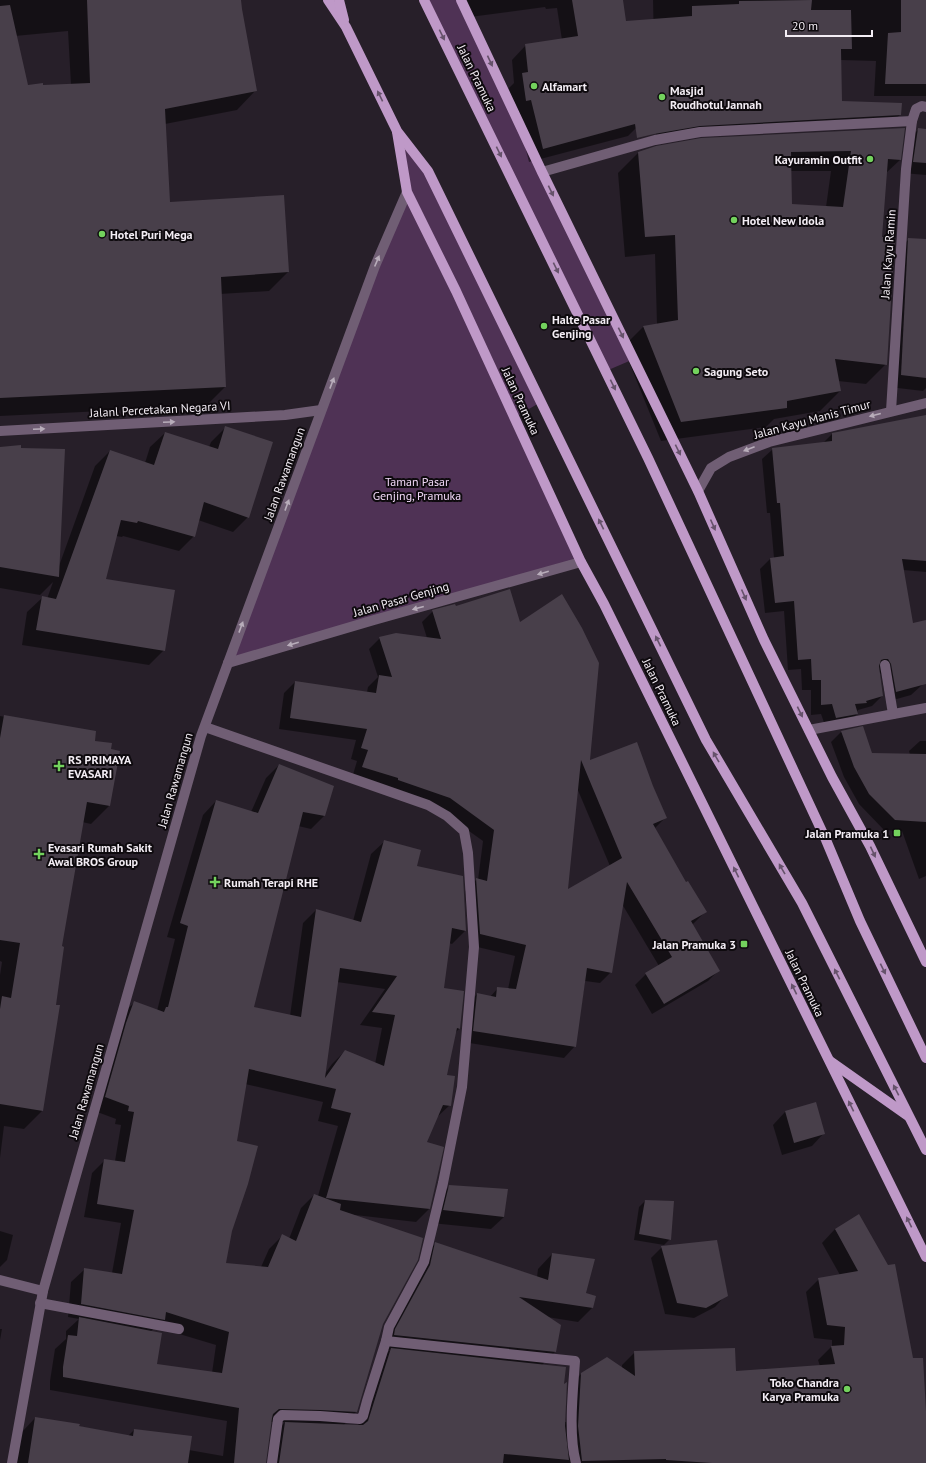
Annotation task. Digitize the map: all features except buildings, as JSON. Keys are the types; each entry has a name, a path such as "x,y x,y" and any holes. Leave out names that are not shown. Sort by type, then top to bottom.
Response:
{"main road":[{"name":"Jalan Pramuka","path":"328,0 346,27 397,131 428,171 706,740 802,903 926,1150"},
{"name":"Jalan Pramuka","path":"340,0 346,27"},
{"name":"Jalan Pramuka","path":"424,0 648,458 826,840 860,921 926,1058"},
{"name":"Jalan Pramuka","path":"462,0 542,172 698,491 764,640 832,777 870,846 926,962"},
{"name":"Jalan Pramuka","path":"397,131 407,192 456,291 581,562 604,604 926,1257"},
{"path":"829,1060 910,1117"}],"street":[{"name":"Jalan Kayu Ramin","path":"891,411 906,169 912,121 916,110 922,106 926,106"},
{"path":"542,172 655,140 700,132 912,121"},
{"name":"Jalan Rawamangun","path":"12,1463 43,1291 204,727 375,266 407,192"},
{"name":"Jalan Kayu Manis Timur","path":"698,491 712,468 729,457 769,442 926,402"},
{"name":"Jalanl Percetakan Negara VI","path":"0,431 285,415 322,410"},
{"name":"Jalan Pasar Genjing","path":"228,663 581,562"},
{"path":"885,665 893,714"},
{"path":"809,730 926,708"},
{"path":"204,727 428,805 447,816 464,831 468,853 474,947 462,1087 443,1183 424,1262 389,1327 363,1416 360,1419 282,1414 278,1419 272,1463"},
{"path":"0,1280 43,1291"},
{"path":"40,1303 179,1330"},
{"path":"386,1341 575,1361 571,1407 573,1454 576,1463"}],"green space":[{"path":"424,0 461,0 634,359 606,371"},
{"name":"Taman Pasar Genjing, Pramuka","path":"397,131 428,171 541,402 515,417 581,562 228,663 407,192"}],"place":[{"name":"Alfamart","path":"534,86"},
{"name":"Masjid Roudhotul Jannah","path":"662,97"},
{"name":"Kayuramin Outfit","path":"870,159"},
{"name":"Hotel New Idola","path":"734,220"},
{"name":"Hotel Puri Mega","path":"102,234"},
{"name":"Halte Pasar Genjing","path":"544,326"},
{"name":"Sagung Seto","path":"696,371"},
{"name":"RS PRIMAYA EVASARI","path":"59,766"},
{"name":"Jalan Pramuka 1","path":"897,833"},
{"name":"Evasari Rumah Sakit Awal BROS Group","path":"39,854"},
{"name":"Rumah Terapi RHE","path":"215,882"},
{"name":"Jalan Pramuka 3","path":"744,944"},
{"name":"Toko Chandra Karya Pramuka","path":"847,1389"}]}
